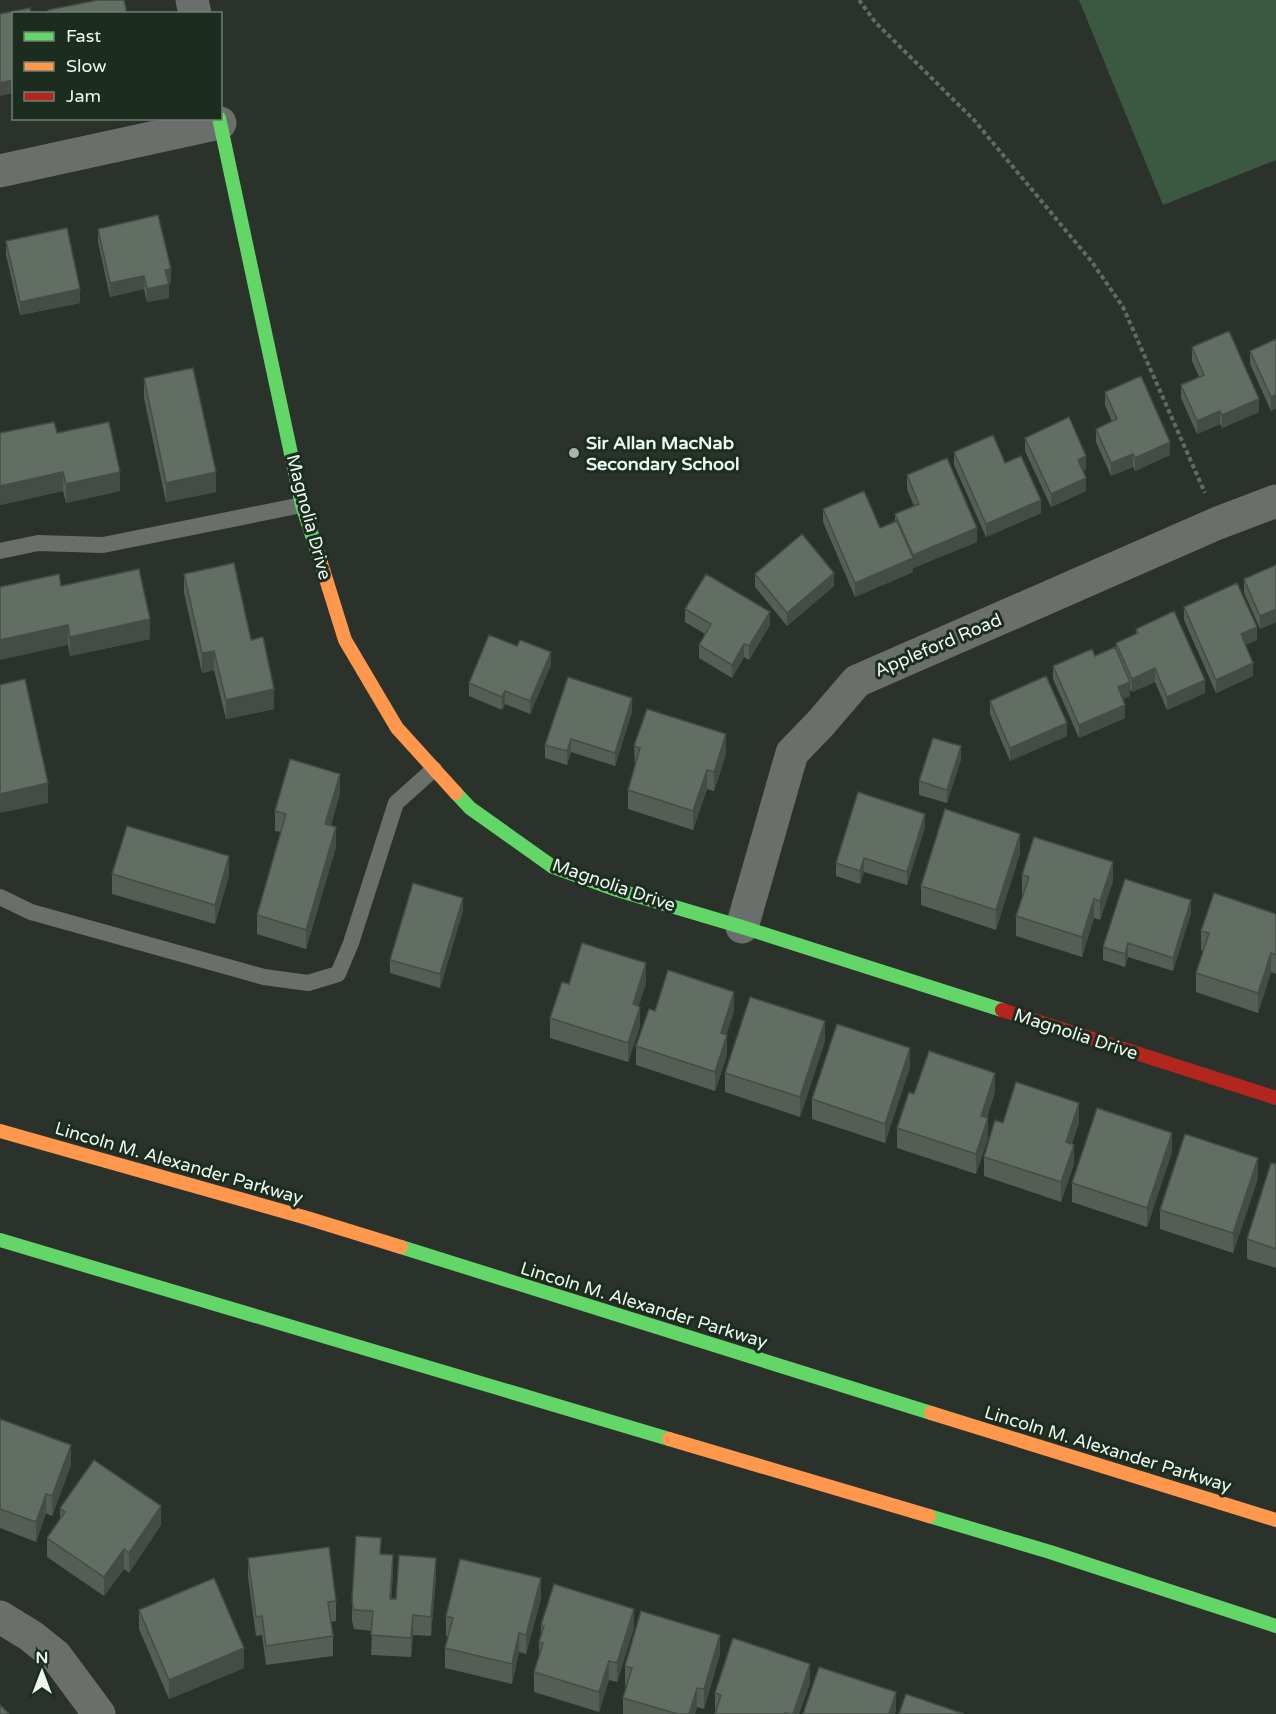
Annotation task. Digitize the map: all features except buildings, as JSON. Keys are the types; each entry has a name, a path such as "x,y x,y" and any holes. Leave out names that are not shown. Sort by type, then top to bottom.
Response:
{"main road":[{"name":"Magnolia Drive","path":"219,121 302,505 345,640 397,728 470,808 554,867 614,889 742,927 1276,1098"},
{"name":"Lincoln M. Alexander Parkway","path":"0,1131 307,1218 1276,1520"},
{"path":"0,1240 1050,1552 1276,1626"}],"street":[{"path":"0,171 219,121"},
{"name":"Appleford Road","path":"742,927 792,753 856,681 1276,501"},
{"path":"0,1617 17,1626 56,1656 99,1714"}],"lane":[{"path":"0,551 38,543 103,545 302,505"},
{"path":"0,897 32,912 219,965 264,977 308,983 338,974 351,943 396,803 434,769"}],"path":[{"path":"859,0 876,23 974,120 1092,262 1123,307 1218,524"}],"green space":[{"path":"1079,0 1276,0 1276,160 1163,205"}],"traffic: fast":[{"path":"219,120 302,505 321,563"},
{"path":"456,793 470,808 553,867 614,889 742,927 1002,1010"},
{"path":"0,1240 669,1439"},
{"path":"401,1247 931,1413"},
{"path":"929,1516 1050,1552 1276,1626"}],"traffic: slow":[{"path":"321,563 345,640 397,728 456,793"},
{"path":"0,1131 401,1247"},
{"path":"931,1413 1276,1520"},
{"path":"669,1439 929,1516"}],"traffic: jam":[{"path":"1002,1010 1276,1098"}],"place":[{"name":"Sir Allan MacNab Secondary School","path":"574,453"}]}
